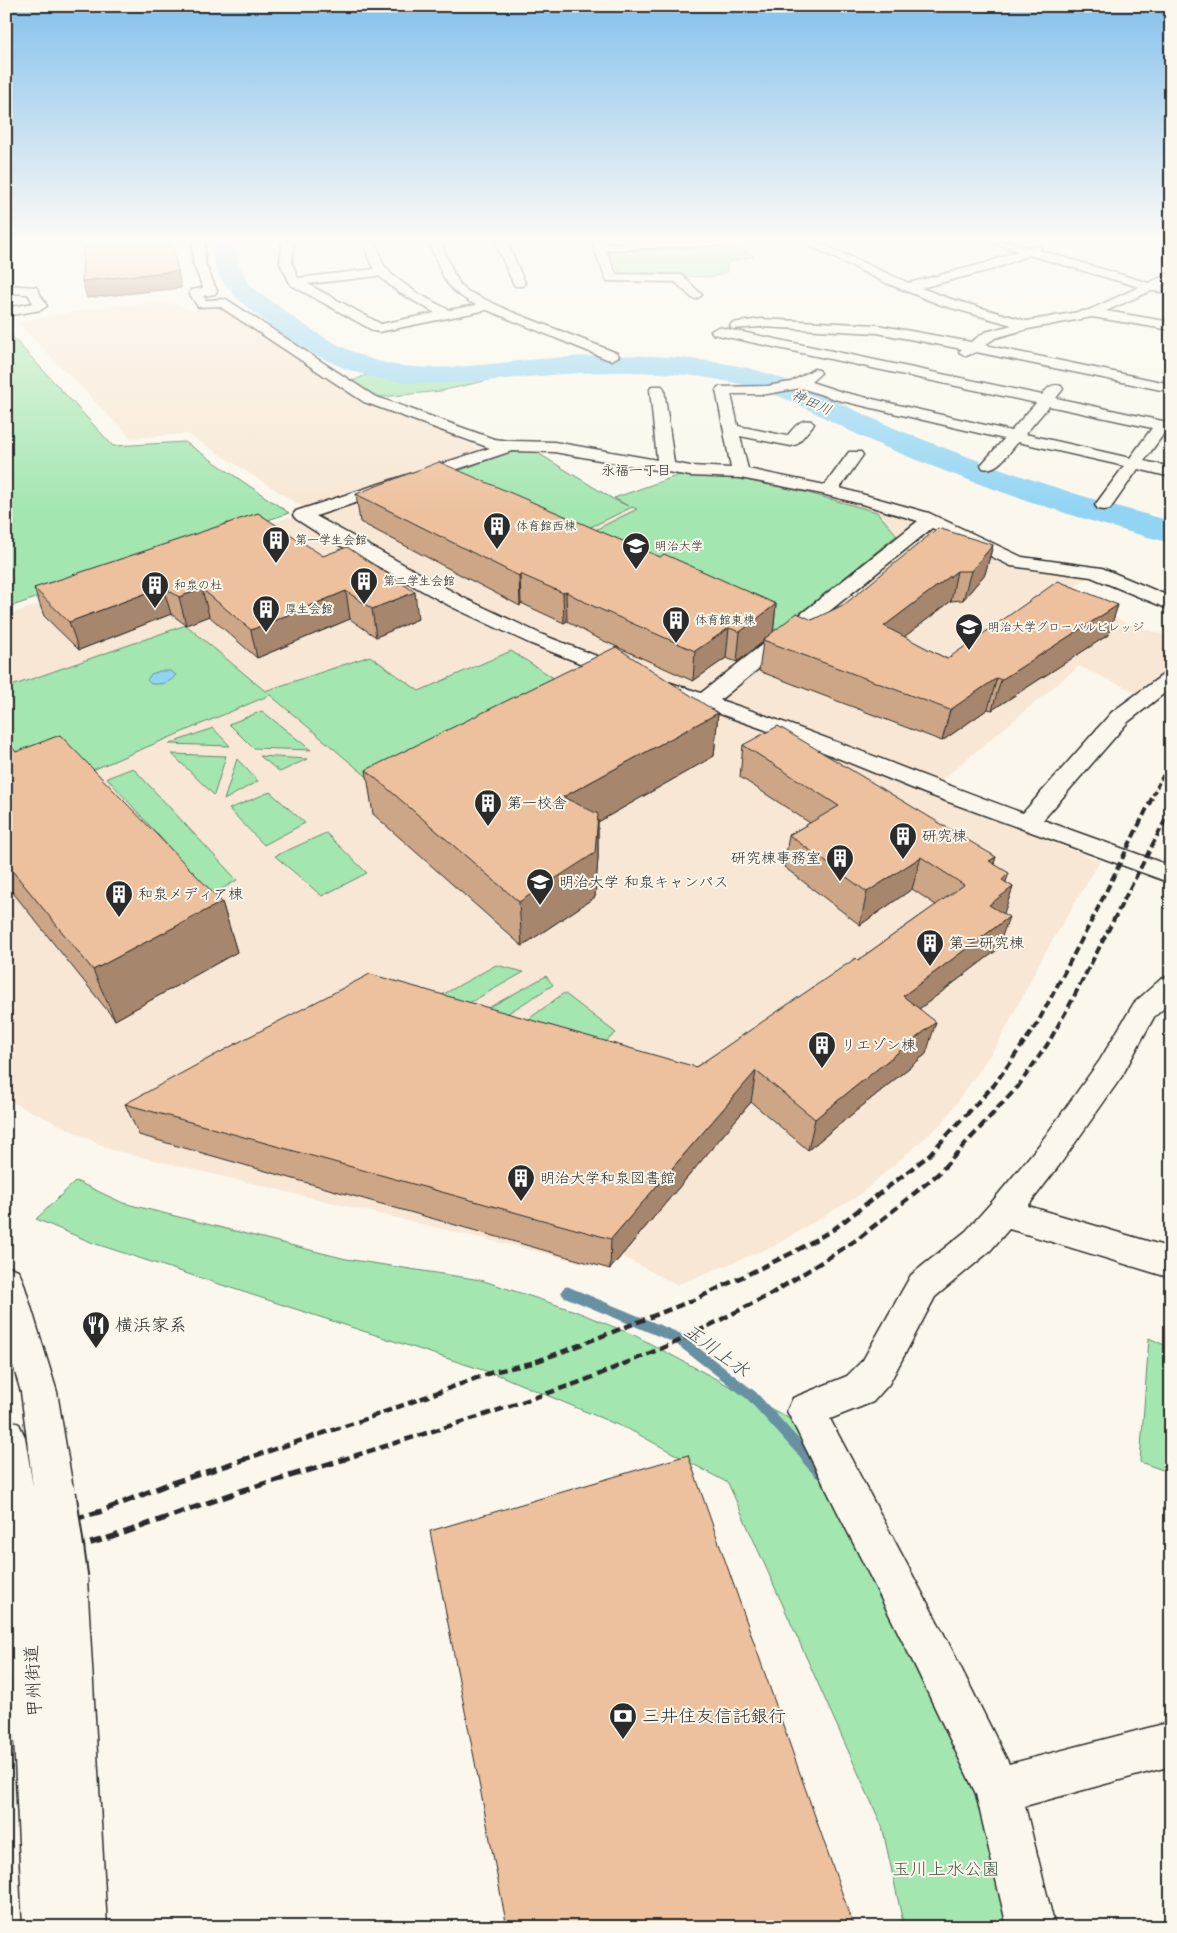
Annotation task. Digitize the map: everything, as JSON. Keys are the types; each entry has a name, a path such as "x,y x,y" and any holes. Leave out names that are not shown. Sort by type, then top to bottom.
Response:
{"main road":[{"path":"267,332 369,399 491,443 511,446 554,447 690,471 740,474 830,490 892,507 930,521 1018,562 1095,572 1171,604"},
{"path":"551,332 612,356"},
{"path":"724,332 1046,401 1168,422 1104,505"},
{"path":"740,474 723,390 771,390 797,385 873,332"},
{"path":"897,332 1171,388"},
{"path":"890,425 903,410 972,347 990,336 1003,332"},
{"path":"988,465 1075,368"},
{"path":"797,385 1171,472"},
{"path":"657,389 666,467"},
{"path":"732,430 791,441 806,424"},
{"path":"511,446 302,515 327,531 490,619 625,674 799,734 1027,823 1171,875"},
{"path":"835,452 874,459"},
{"path":"830,490 855,455"},
{"path":"705,701 930,521"},
{"path":"1027,823 1120,717 1171,678"},
{"path":"1031,1927 998,1790 932,1655 806,1411 860,1389 876,1372 923,1286 978,1241 1003,1213 1050,1154 1111,1068 1144,1010 1171,986"},
{"path":"1003,1213 1171,1263"},
{"path":"6,1281 39,1392 54,1495 47,1585 83,1927"},
{"name":"甲州街道","path":"6,1437 16,1506 47,1585 47,1927"},
{"path":"998,1790 1171,1744"}],"shaded area":[{"path":"27,332 258,332 333,380 363,404 442,432 480,448 460,458 304,508 188,434 131,438"},
{"path":"511,446 537,451 613,499 682,474 734,478 790,488 893,511 928,522 1018,562 1095,572 1065,594 1131,625 1171,637 1171,678 1146,697 1079,666 932,788 536,639 306,518"},
{"name":"明治大学 和泉キャンパス","path":"289,517 471,618 529,645 848,762 1100,861 1046,951 997,1045 943,1122 858,1196 772,1247 676,1285 605,1247 610,1269 112,1150 6,1099 6,616"}],"green space":[{"path":"6,332 113,446 185,442 289,513 6,608"},
{"path":"366,375 416,381 489,380 441,391 373,398 350,382"},
{"path":"515,450 536,452 613,499 628,506 614,498 682,474 734,478 790,488 877,512 897,535 779,631 663,583 571,542 637,509 632,507 560,542 431,481"},
{"path":"186,625 265,691 370,656 419,691 511,651 579,694 384,791 270,695 31,796 6,767 6,688"},
{"path":"262,711 311,750 253,748 229,724"},
{"path":"213,728 230,746 169,744"},
{"path":"172,754 226,756 214,795"},
{"path":"260,756 307,759 280,772"},
{"path":"237,759 258,781 224,800"},
{"path":"133,768 237,880 212,895 107,778"},
{"path":"270,792 305,823 264,845 229,809"},
{"path":"326,833 367,873 322,896 275,856"},
{"path":"496,965 524,972 434,1023 406,1015"},
{"path":"546,976 553,985 473,1035 452,1028"},
{"path":"564,993 616,1033 588,1056 504,1037"},
{"name":"玉川上水公園","path":"76,1181 123,1203 346,1259 481,1280 575,1311 636,1336 796,1422 982,1795 1013,1927 904,1927 882,1826 728,1483 632,1431 501,1376 93,1243 36,1219"},
{"path":"1149,1338 1171,1348 1171,1473 1140,1462"}],"water":[{"path":"160,671 170,671 176,675 165,683 151,684 147,680 151,674"}],"building":[{"path":"439,462 660,557 664,554 776,604 740,632 729,628 695,651 593,606 566,592 563,593 520,574 519,576 356,494"},
{"path":"258,513 323,556 347,547 415,592 372,609 346,591 251,630 202,589 179,597 163,587 69,622 34,588"},
{"path":"938,528 993,545 971,571 957,571 884,626 947,659 1058,581 1118,605 1001,680 997,678 950,710 763,640 797,613 812,620 845,604"},
{"name":"第一校舎","path":"616,647 718,713 563,797 598,814 595,853 519,902 366,770"},
{"path":"778,726 996,857 989,861 1009,873 1002,880 1013,887 989,905 1009,917 903,996 936,1022 815,1119 756,1071 611,1239 125,1104 370,974 696,1067 856,958 858,960 964,885 921,857 867,892 789,835 839,806 743,745"},
{"name":"和泉メディア棟","path":"60,735 222,902 93,970 6,863 6,741 16,752"},
{"name":"三井住友信託銀行","path":"688,1455 854,1927 507,1927 430,1531"}],"waterway":[{"name":"神田川","path":"298,332 348,360 364,366 395,373 427,375 460,374 572,365 636,364 699,368 762,381 811,400 890,438 994,478 1099,513 1171,532"},
{"name":"玉川上水","path":"567,1292 677,1338 752,1396 810,1460"},
{"name":"玉川上水","path":"809,1459 821,1472"}],"railway":[{"path":"1153,795 1171,759"},
{"path":"992,1088 1037,1024 1093,918 1154,794"},
{"path":"1017,1088 1047,1045 1068,1008 1171,809"},
{"path":"242,1460 360,1421 493,1372 532,1363 567,1350 696,1299 794,1252 834,1229 928,1156 993,1086"},
{"path":"341,1460 484,1415 583,1381 679,1341 771,1294 858,1239 938,1174 1018,1086"},
{"path":"6,1538 102,1511 166,1485 246,1459"},
{"path":"6,1567 112,1537 241,1491 345,1459"}],"place":[{"name":"体育館西棟","path":"497,550"},
{"name":"第一学生会館","path":"276,564"},
{"name":"明治大学","path":"636,570"},
{"name":"第二学生会館","path":"364,605"},
{"name":"和泉の杜","path":"155,609"},
{"name":"厚生会館","path":"266,633"},
{"name":"体育館東棟","path":"676,644"},
{"name":"明治大学グローバルビレッジ","path":"969,651"},
{"name":"第一校舎","path":"488,827"},
{"name":"研究棟","path":"903,860"},
{"name":"研究棟事務室","path":"840,882"},
{"name":"明治大学 和泉キャンパス","path":"540,906"},
{"name":"和泉メディア棟","path":"119,918"},
{"name":"第二研究棟","path":"930,967"},
{"name":"リエゾン棟","path":"822,1069"},
{"name":"明治大学和泉図書館","path":"521,1202"},
{"name":"横浜家系","path":"96,1349"},
{"name":"三井住友信託銀行","path":"623,1740"}],"district":[{"name":"永福一丁目","path":"636,470"}]}
